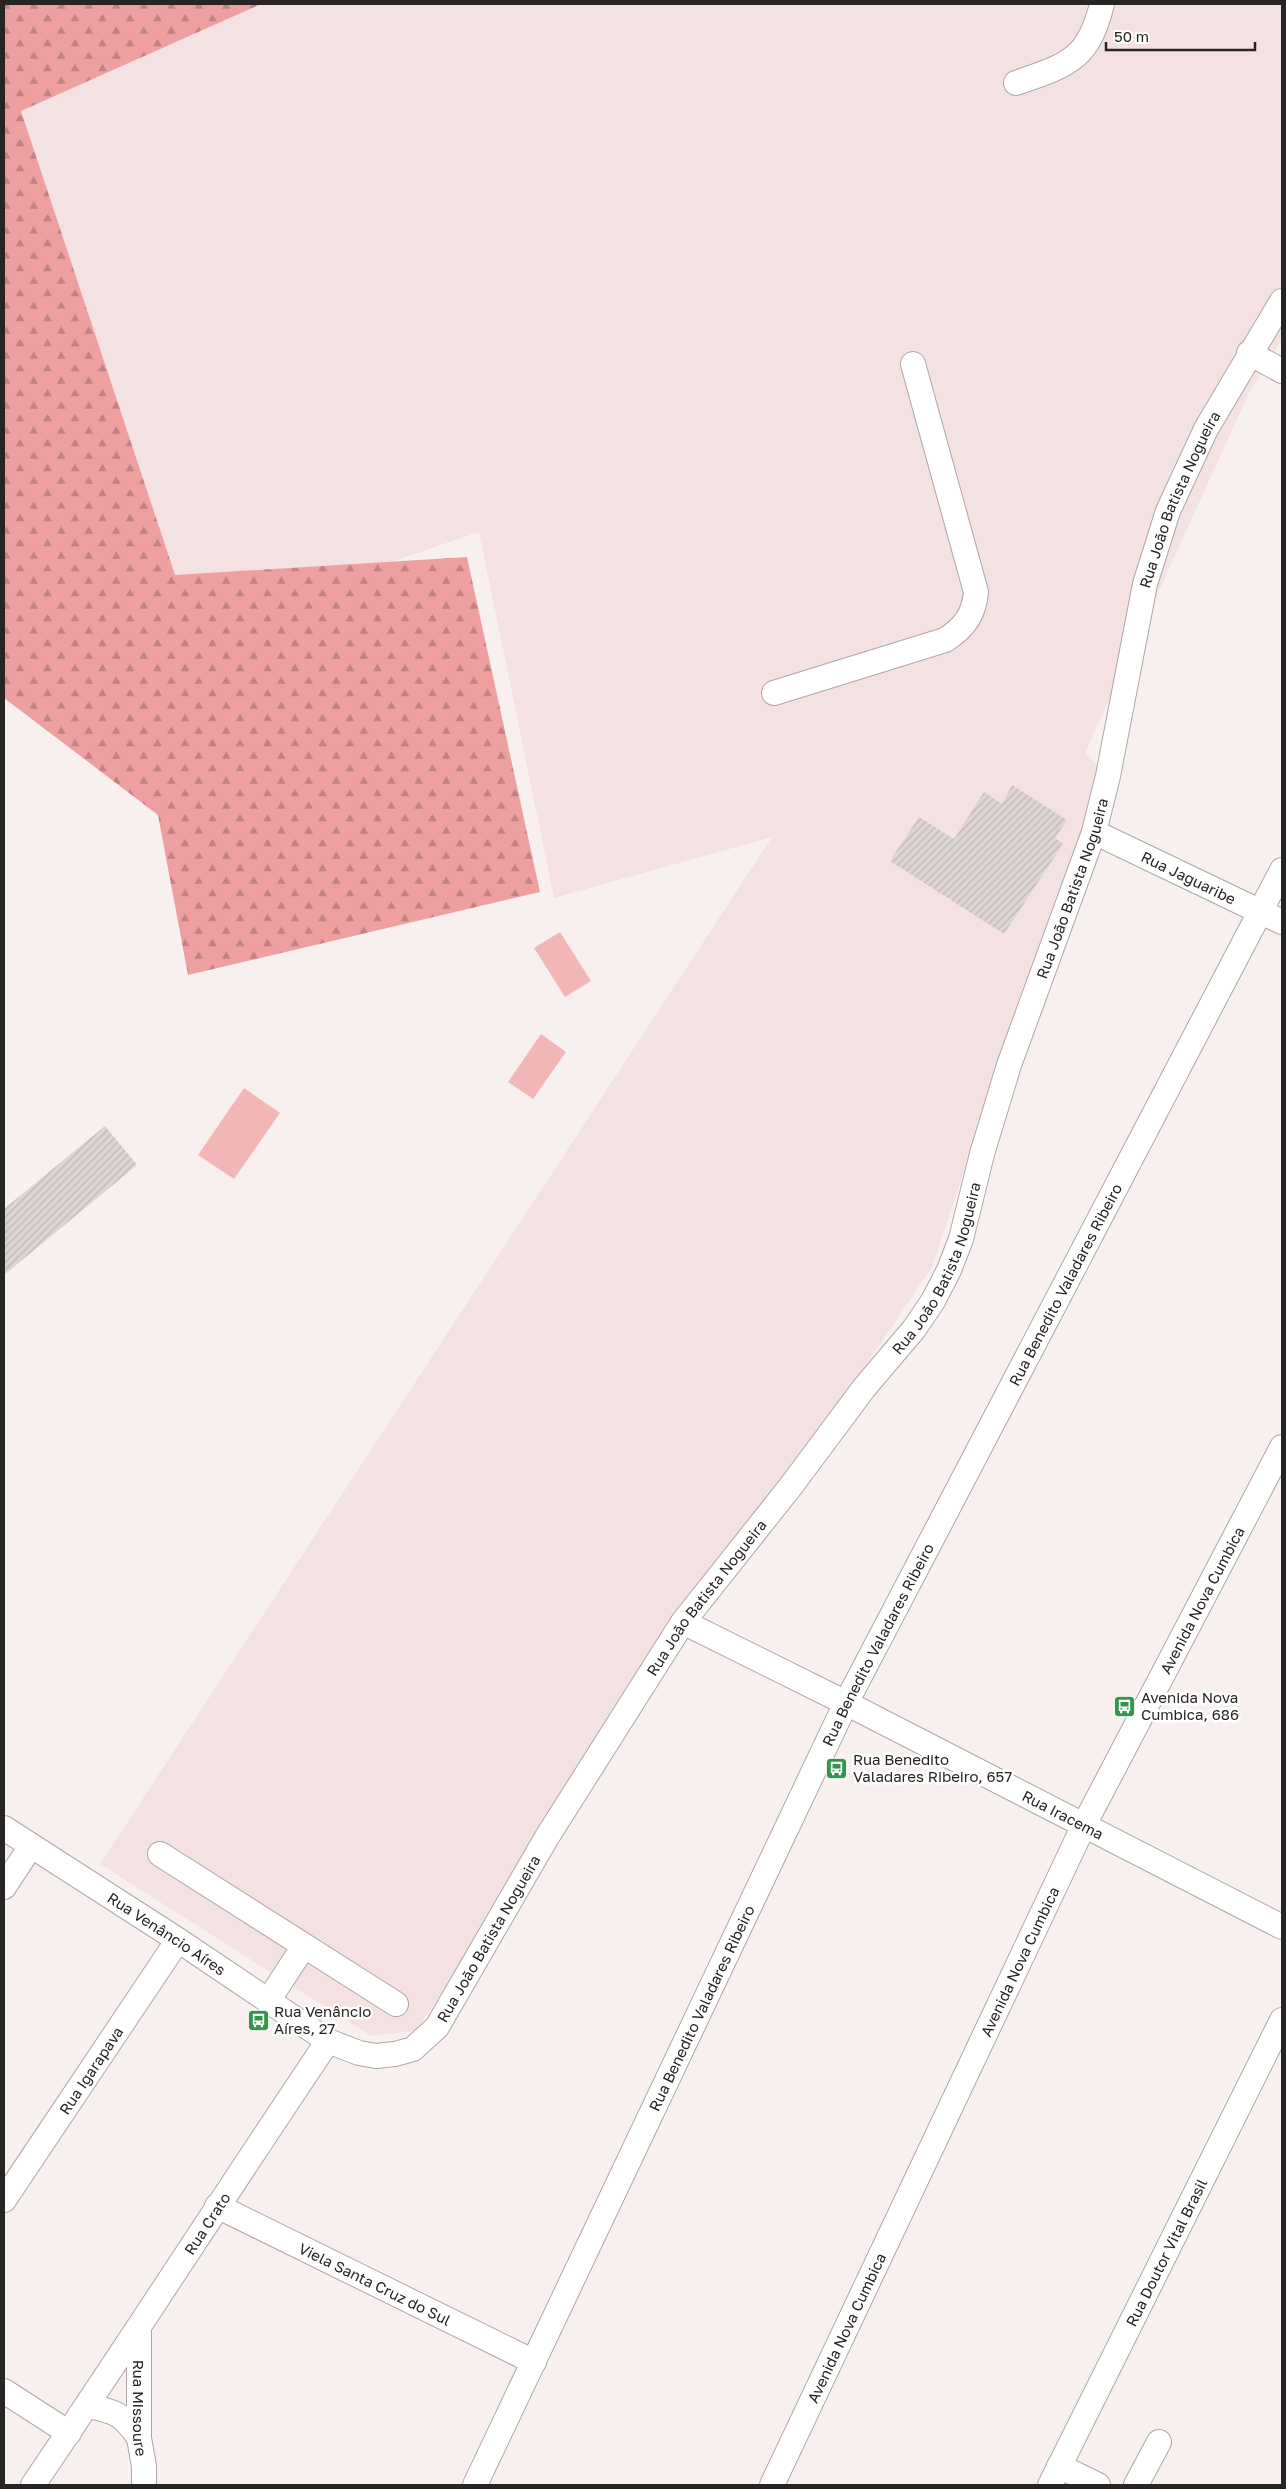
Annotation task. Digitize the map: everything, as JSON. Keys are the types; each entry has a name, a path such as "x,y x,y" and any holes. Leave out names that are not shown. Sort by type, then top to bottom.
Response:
{"street":[{"path":"1016,83 1063,66 1081,53 1093,35 1102,4"},
{"name":"Rua João Batista Nogueira","path":"328,2041 359,2053 376,2056 395,2054 414,2049 437,2027 547,1837 683,1622 934,1301 961,1238 982,1154 1009,1064 1094,832 1145,584 1168,511 1206,428 1249,353 1282,301"},
{"path":"1249,353 1282,371"},
{"path":"774,693 945,640 960,630 975,607 976,592 913,364"},
{"name":"Rua Jaguaribe","path":"1094,832 1282,922"},
{"name":"Rua Benedito Valadares Ribeiro","path":"474,2485 846,1703 1282,870"},
{"name":"Avenida Nova Cumbica","path":"772,2485 1084,1825 1282,1447"},
{"name":"Rua Iracema","path":"683,1622 846,1703 1282,1927"},
{"name":"Rua Venâncio Aíres","path":"4,1828 178,1940 328,2041"},
{"path":"4,1887 31,1846"},
{"path":"160,1854 396,2004"},
{"name":"Rua Igarapava","path":"4,2200 178,1940"},
{"path":"268,2001 304,1946"},
{"name":"Rua Doutor Vital Brasil","path":"1055,2476 1282,2020"},
{"name":"Rua Crato","path":"33,2485 139,2329 217,2206 328,2041"},
{"name":"Viela Santa Cruz do Sul","path":"217,2206 534,2362"},
{"name":"Rua Missoure","path":"139,2329 140,2438 144,2466 144,2485"},
{"path":"4,2391 69,2433"},
{"path":"87,2406 119,2414 140,2438"},
{"path":"1136,2485 1159,2442"},
{"path":"1055,2476 1098,2485"}],"shaded area":[{"path":"4,4 1282,4 1282,340 1249,393 1085,753 1102,769 1075,857 1034,962 932,1267 416,2031 371,2036 100,1864 772,837 554,898 479,532 164,639 91,604"},
{"path":"560,932 591,981 565,997 534,948"},
{"path":"541,1034 566,1052 533,1099 508,1082"},
{"path":"244,1088 280,1113 234,1179 198,1155"}],"green space":[{"path":"4,4 261,4 21,111 175,575 467,557 540,892 188,975 158,815 4,698"}],"building":[{"path":"1012,785 1067,820 1055,838 1063,844 1004,934 890,861 919,817 954,839 984,792 1002,804"},
{"path":"105,1126 137,1165 4,1275 4,1209"}],"place":[{"name":"Avenida Nova Cumbica, 686","path":"1125,1706"},
{"name":"Rua Benedito Valadares Ribeiro, 657","path":"837,1768"},
{"name":"Rua Venâncio Aíres, 27","path":"258,2020"}]}
